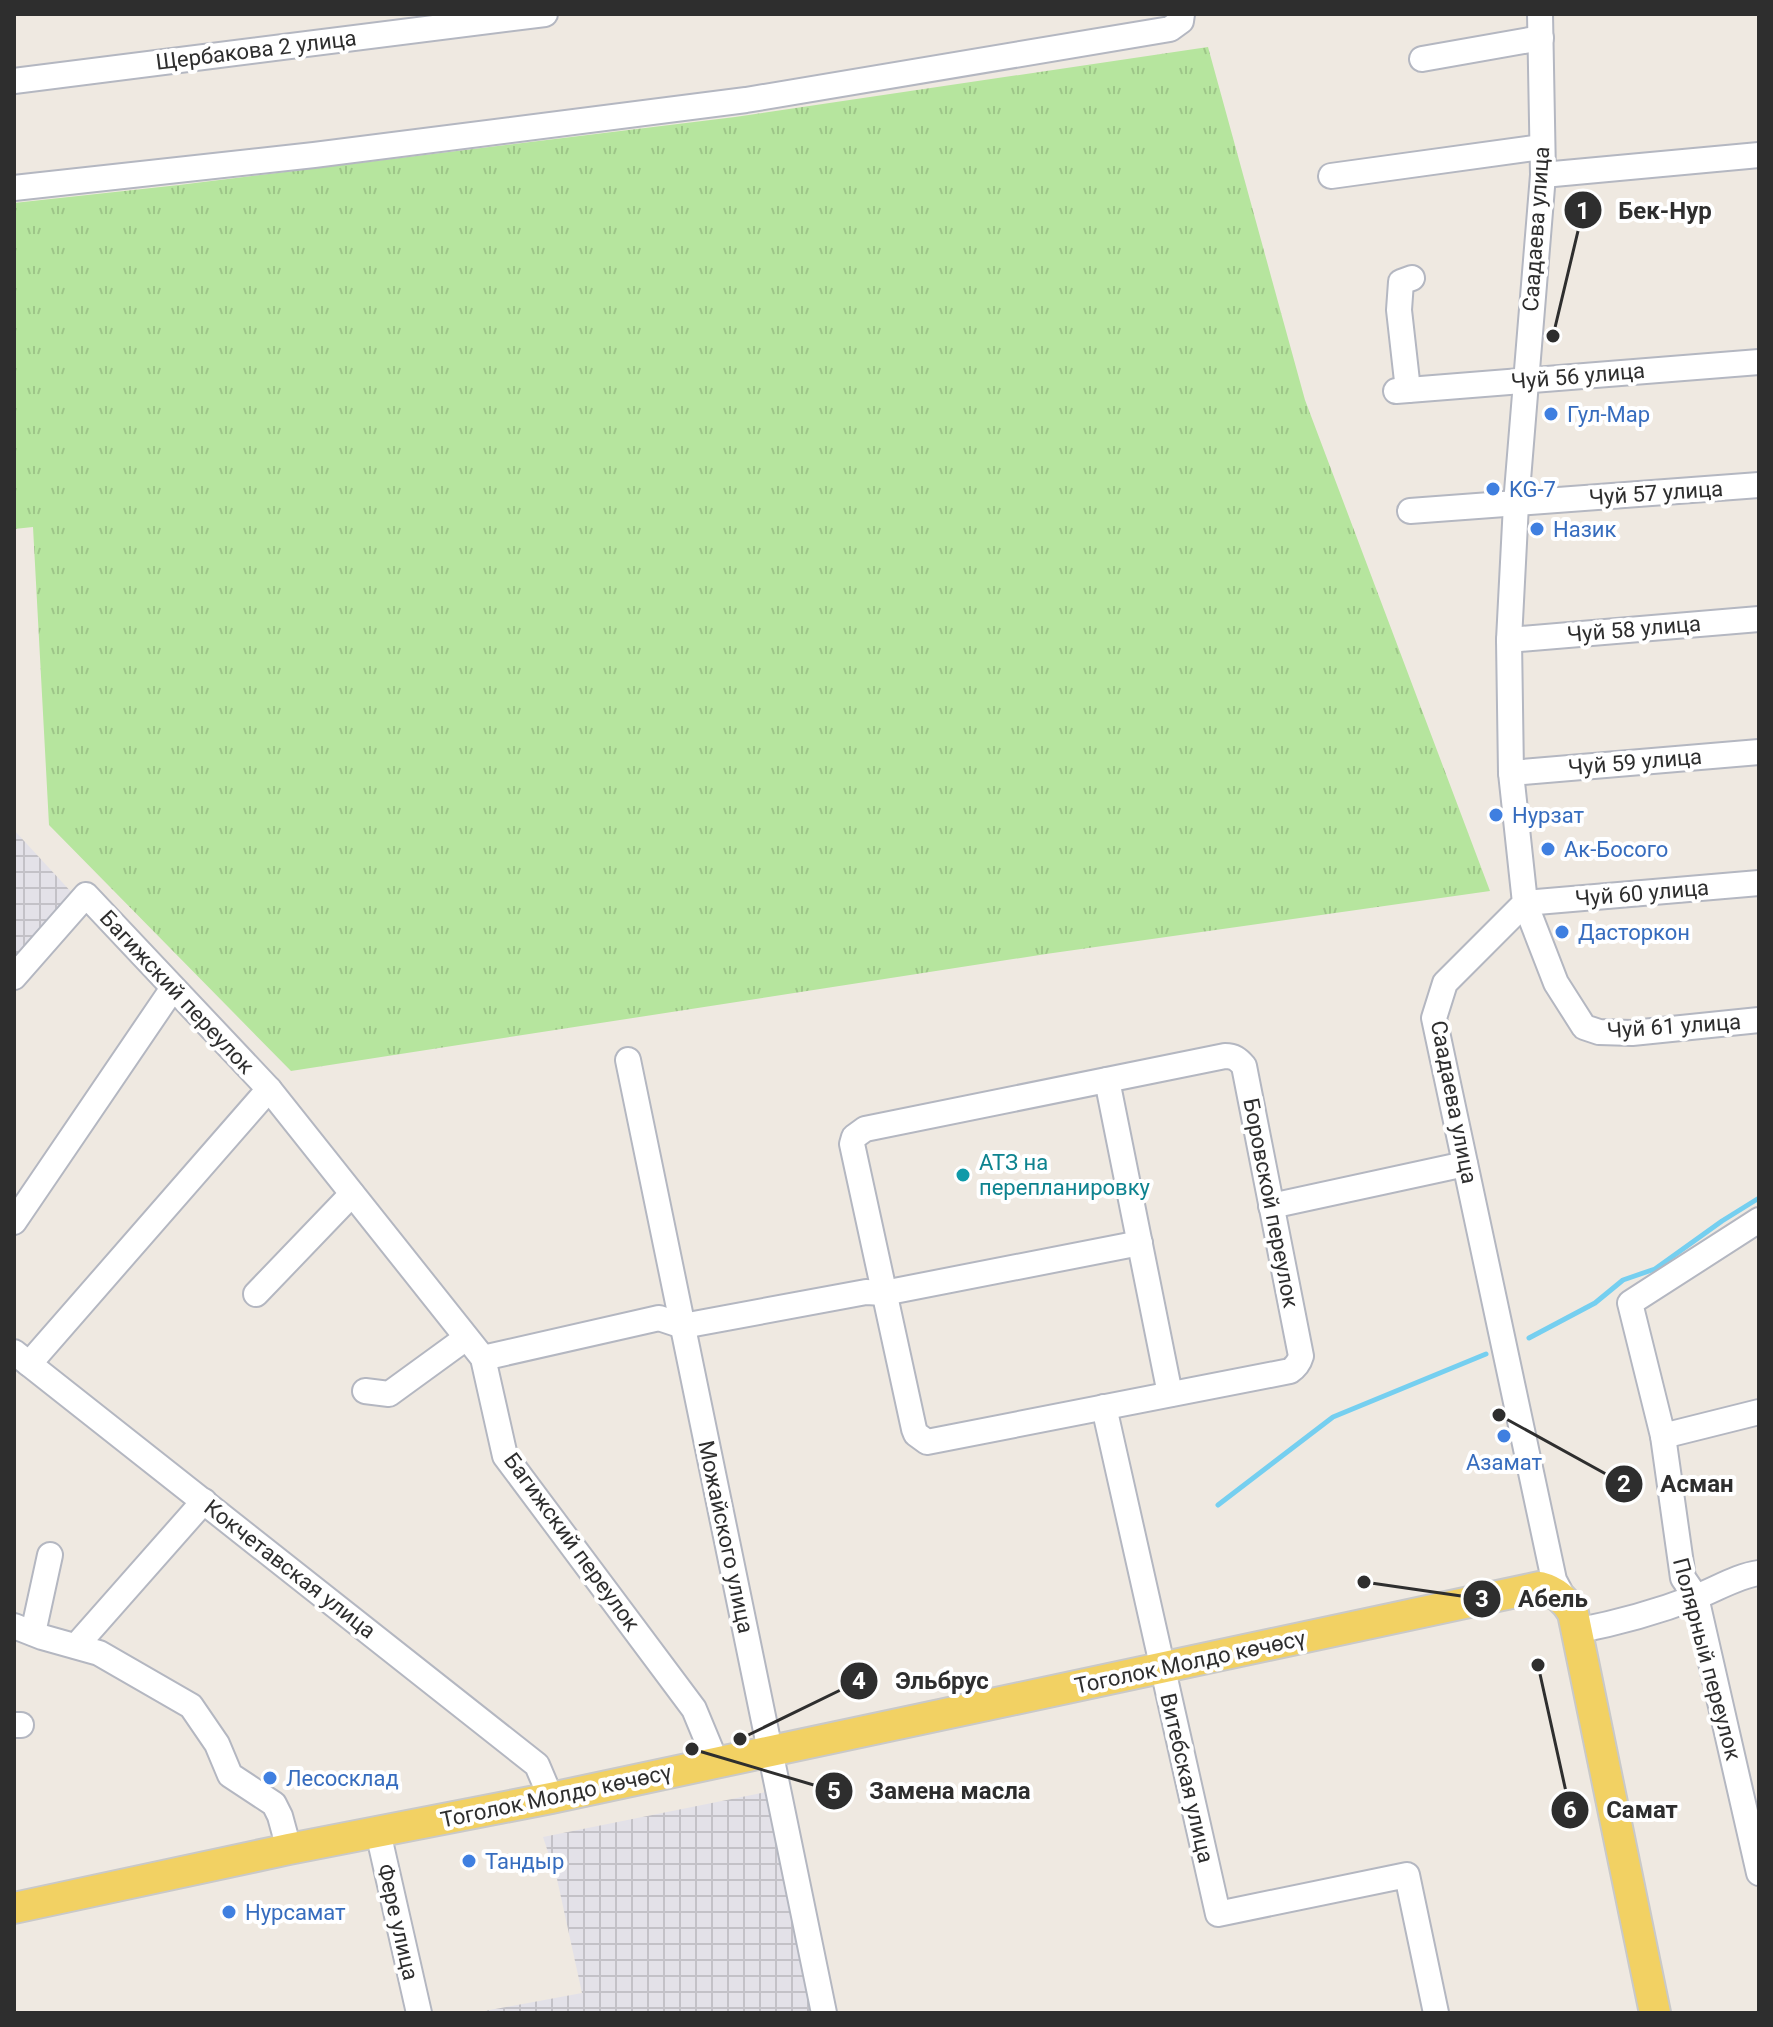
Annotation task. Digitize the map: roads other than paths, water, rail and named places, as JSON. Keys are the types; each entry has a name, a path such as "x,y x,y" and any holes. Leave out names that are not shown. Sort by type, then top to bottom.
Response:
{"main road":[{"name":"Тоголок Молдо көчөсү","path":"14,1908 289,1849 551,1798 1540,1587 1564,1599"},
{"name":"Саадаева улица","path":"1564,1599 1573,1613 1655,2013"}],"street":[{"name":"Щербакова 2 улица","path":"14,81 545,14"},
{"path":"14,188 314,155 746,100 1170,29 1181,21 1182,14"},
{"path":"1422,59 1541,26"},
{"name":"Саадаева улица","path":"1541,26 1543,175 1516,504 1509,640 1511,773 1525,903 1445,983 1434,1018 1554,1580 1564,1599"},
{"path":"1331,176 1542,147"},
{"path":"1543,175 1759,155"},
{"name":"Чуй 56 улица","path":"1412,278 1401,282 1402,390 1759,362"},
{"name":"Чуй 57 улица","path":"1410,511 1759,485"},
{"name":"Чуй 58 улица","path":"1509,640 1759,619"},
{"name":"Чуй 59 улица","path":"1511,773 1759,752"},
{"name":"Чуй 60 улица","path":"1525,903 1759,883"},
{"name":"Багижский переулок","path":"14,977 86,895 269,1089 483,1358 505,1456 694,1709 716,1762"},
{"name":"Чуй 61 улица","path":"1525,903 1556,983 1584,1027 1599,1032 1632,1033 1759,1020"},
{"path":"14,1222 173,988"},
{"name":"Боровской переулок","path":"1225,1056 1239,1059 1244,1066 1300,1362 1290,1371 927,1442 921,1439 914,1429 852,1144 854,1137 859,1132 880,1126 1107,1080 1225,1056"},
{"name":"Можайского улица","path":"628,1060 824,2013"},
{"path":"1107,1080 1170,1394"},
{"name":"Багижский переулок","path":"18,1357 269,1089"},
{"path":"1271,1206 1465,1164"},
{"path":"256,1294 352,1194"},
{"name":"Полярный переулок","path":"1759,1220 1630,1303 1663,1436 1683,1578 1696,1597 1750,1785 1759,1873"},
{"path":"483,1358 659,1318 683,1326 866,1292 884,1293 1140,1243"},
{"path":"365,1391 389,1394 466,1338"},
{"name":"Кокчетавская улица","path":"18,1357 537,1765 551,1798"},
{"name":"Витебская улица","path":"1104,1407 1218,1914 1407,1875 1436,2013"},
{"path":"1663,1436 1759,1412"},
{"path":"76,1646 204,1501"},
{"path":"50,1555 23,1630 99,1653 191,1706 217,1744 230,1775 274,1804 289,1849"},
{"path":"1576,1631 1619,1622 1696,1597 1748,1574 1759,1573"},
{"name":"Фере улица","path":"378,1832 419,2013"}],"waterway":[{"path":"1529,1338 1595,1303 1623,1280 1655,1269 1759,1198"},
{"path":"1218,1505 1333,1417 1486,1354"}],"place":[{"name":"Бек-Нур","path":"1553,336"},
{"name":"Гул-Мар","path":"1551,414"},
{"name":"KG-7","path":"1493,489"},
{"name":"Назик","path":"1537,529"},
{"name":"Нурзат","path":"1496,815"},
{"name":"Ак-Босого","path":"1548,849"},
{"name":"Дасторкон","path":"1562,932"},
{"name":"АТЗ на перепланировку","path":"963,1175"},
{"name":"Асман","path":"1499,1415"},
{"name":"Азамат","path":"1504,1436"},
{"name":"Абель","path":"1364,1582"},
{"name":"Самат","path":"1538,1665"},
{"name":"Эльбрус","path":"740,1739"},
{"name":"Замена масла","path":"692,1749"},
{"name":"Лесосклад","path":"270,1778"},
{"name":"Тандыр","path":"469,1861"},
{"name":"Нурсамат","path":"229,1912"}]}
